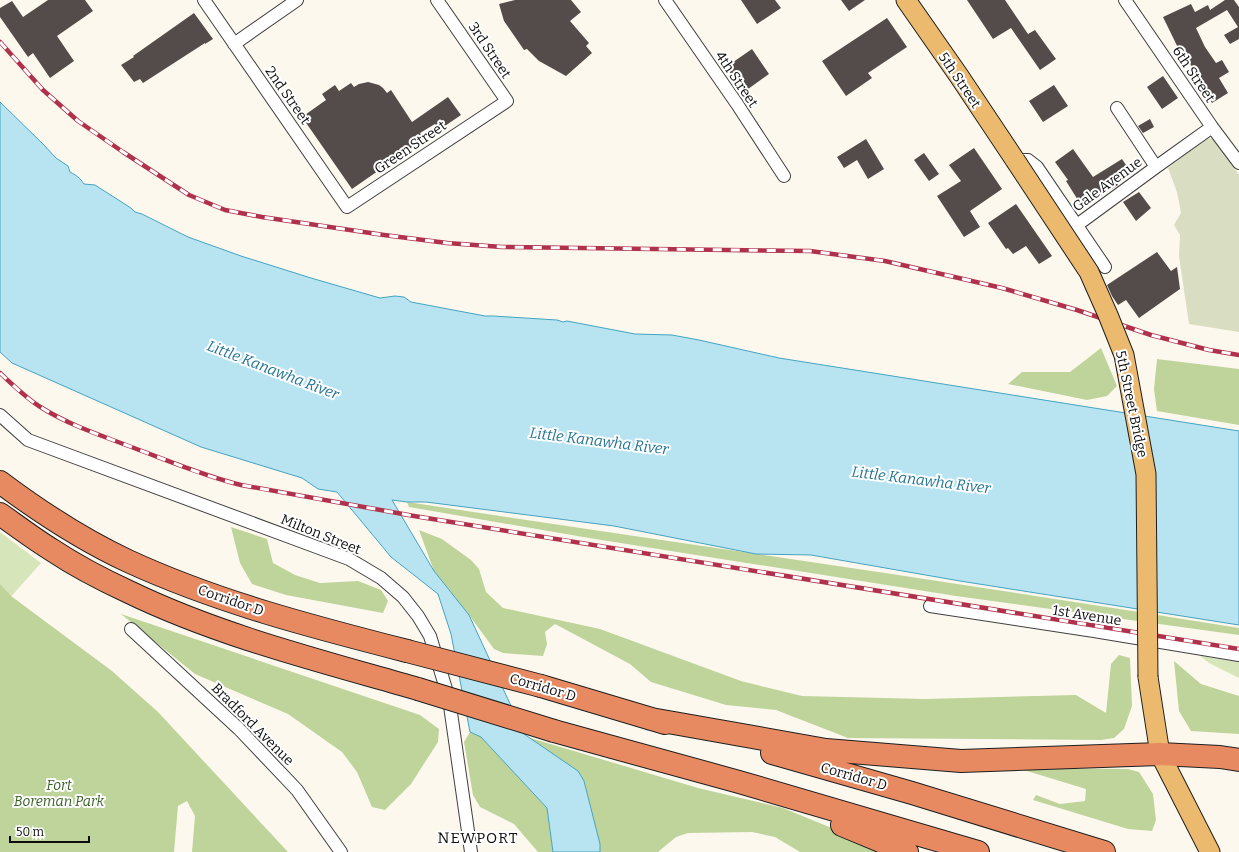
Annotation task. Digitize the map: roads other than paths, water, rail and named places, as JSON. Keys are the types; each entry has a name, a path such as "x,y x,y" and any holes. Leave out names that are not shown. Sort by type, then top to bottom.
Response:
{"highway":[{"name":"Corridor D","path":"0,482 52,519 127,560 164,577 262,611 334,632 541,686 912,793 1104,852"},
{"path":"0,514 52,550 90,572 129,592 183,616 283,650 418,689 554,731 739,782 978,852"},
{"path":"651,718 826,750 961,761 1160,754 1220,757 1239,760"},
{"path":"739,782 908,852"}],"main road":[{"name":"5th Street","path":"906,0 1014,160"},
{"name":"5th Street Bridge","path":"1014,160 1089,272 1124,355 1146,474 1148,676 1160,754 1210,852"}],"street":[{"name":"2nd Street","path":"204,0 347,207"},
{"path":"234,44 297,0"},
{"name":"3rd Street","path":"437,0 507,101 490,112"},
{"name":"4th Street","path":"665,0 737,104 784,176"},
{"name":"6th Street","path":"1125,0 1239,164"},
{"path":"1117,108 1156,167"},
{"name":"Green Street","path":"347,207 490,112"},
{"name":"Gale Avenue","path":"1014,160 1028,160 1037,167 1077,225 1212,127"},
{"path":"1077,225 1105,267"},
{"name":"Milton Street","path":"0,415 28,440 349,559 381,578 403,597 418,616 430,636 449,699 471,852"},
{"name":"1st Avenue","path":"930,606 1239,655"},
{"name":"Bradford Avenue","path":"131,629 239,729 297,790 341,852"}],"water":[{"name":"Little Kanawha River","path":"0,102 56,158 68,166 70,172 78,177 84,184 95,185 135,212 188,237 241,256 380,298 395,296 404,297 411,302 485,316 557,320 563,322 567,321 635,334 672,335 779,358 1239,431 1239,625 960,581 811,555 756,554 614,526 426,502 392,500 434,571 469,615 524,734 578,771 584,781 600,844 600,852 553,852 547,808 481,737 470,732 451,634 438,594 391,557 337,492 318,489 302,478 201,447 12,363 0,352"}],"railway":[{"path":"0,42 43,90 78,121 189,195 225,210 262,217 447,243 502,247 810,251 885,261 1002,288 1077,310 1151,335 1209,350 1239,355"},
{"path":"0,373 20,392 42,408 64,420 99,435 187,468 241,485 414,516 1239,649"}],"district":[{"name":"NEWPORT","path":"478,838"}],"park label":[{"name":"Fort Boreman Park","path":"59,794"}]}
